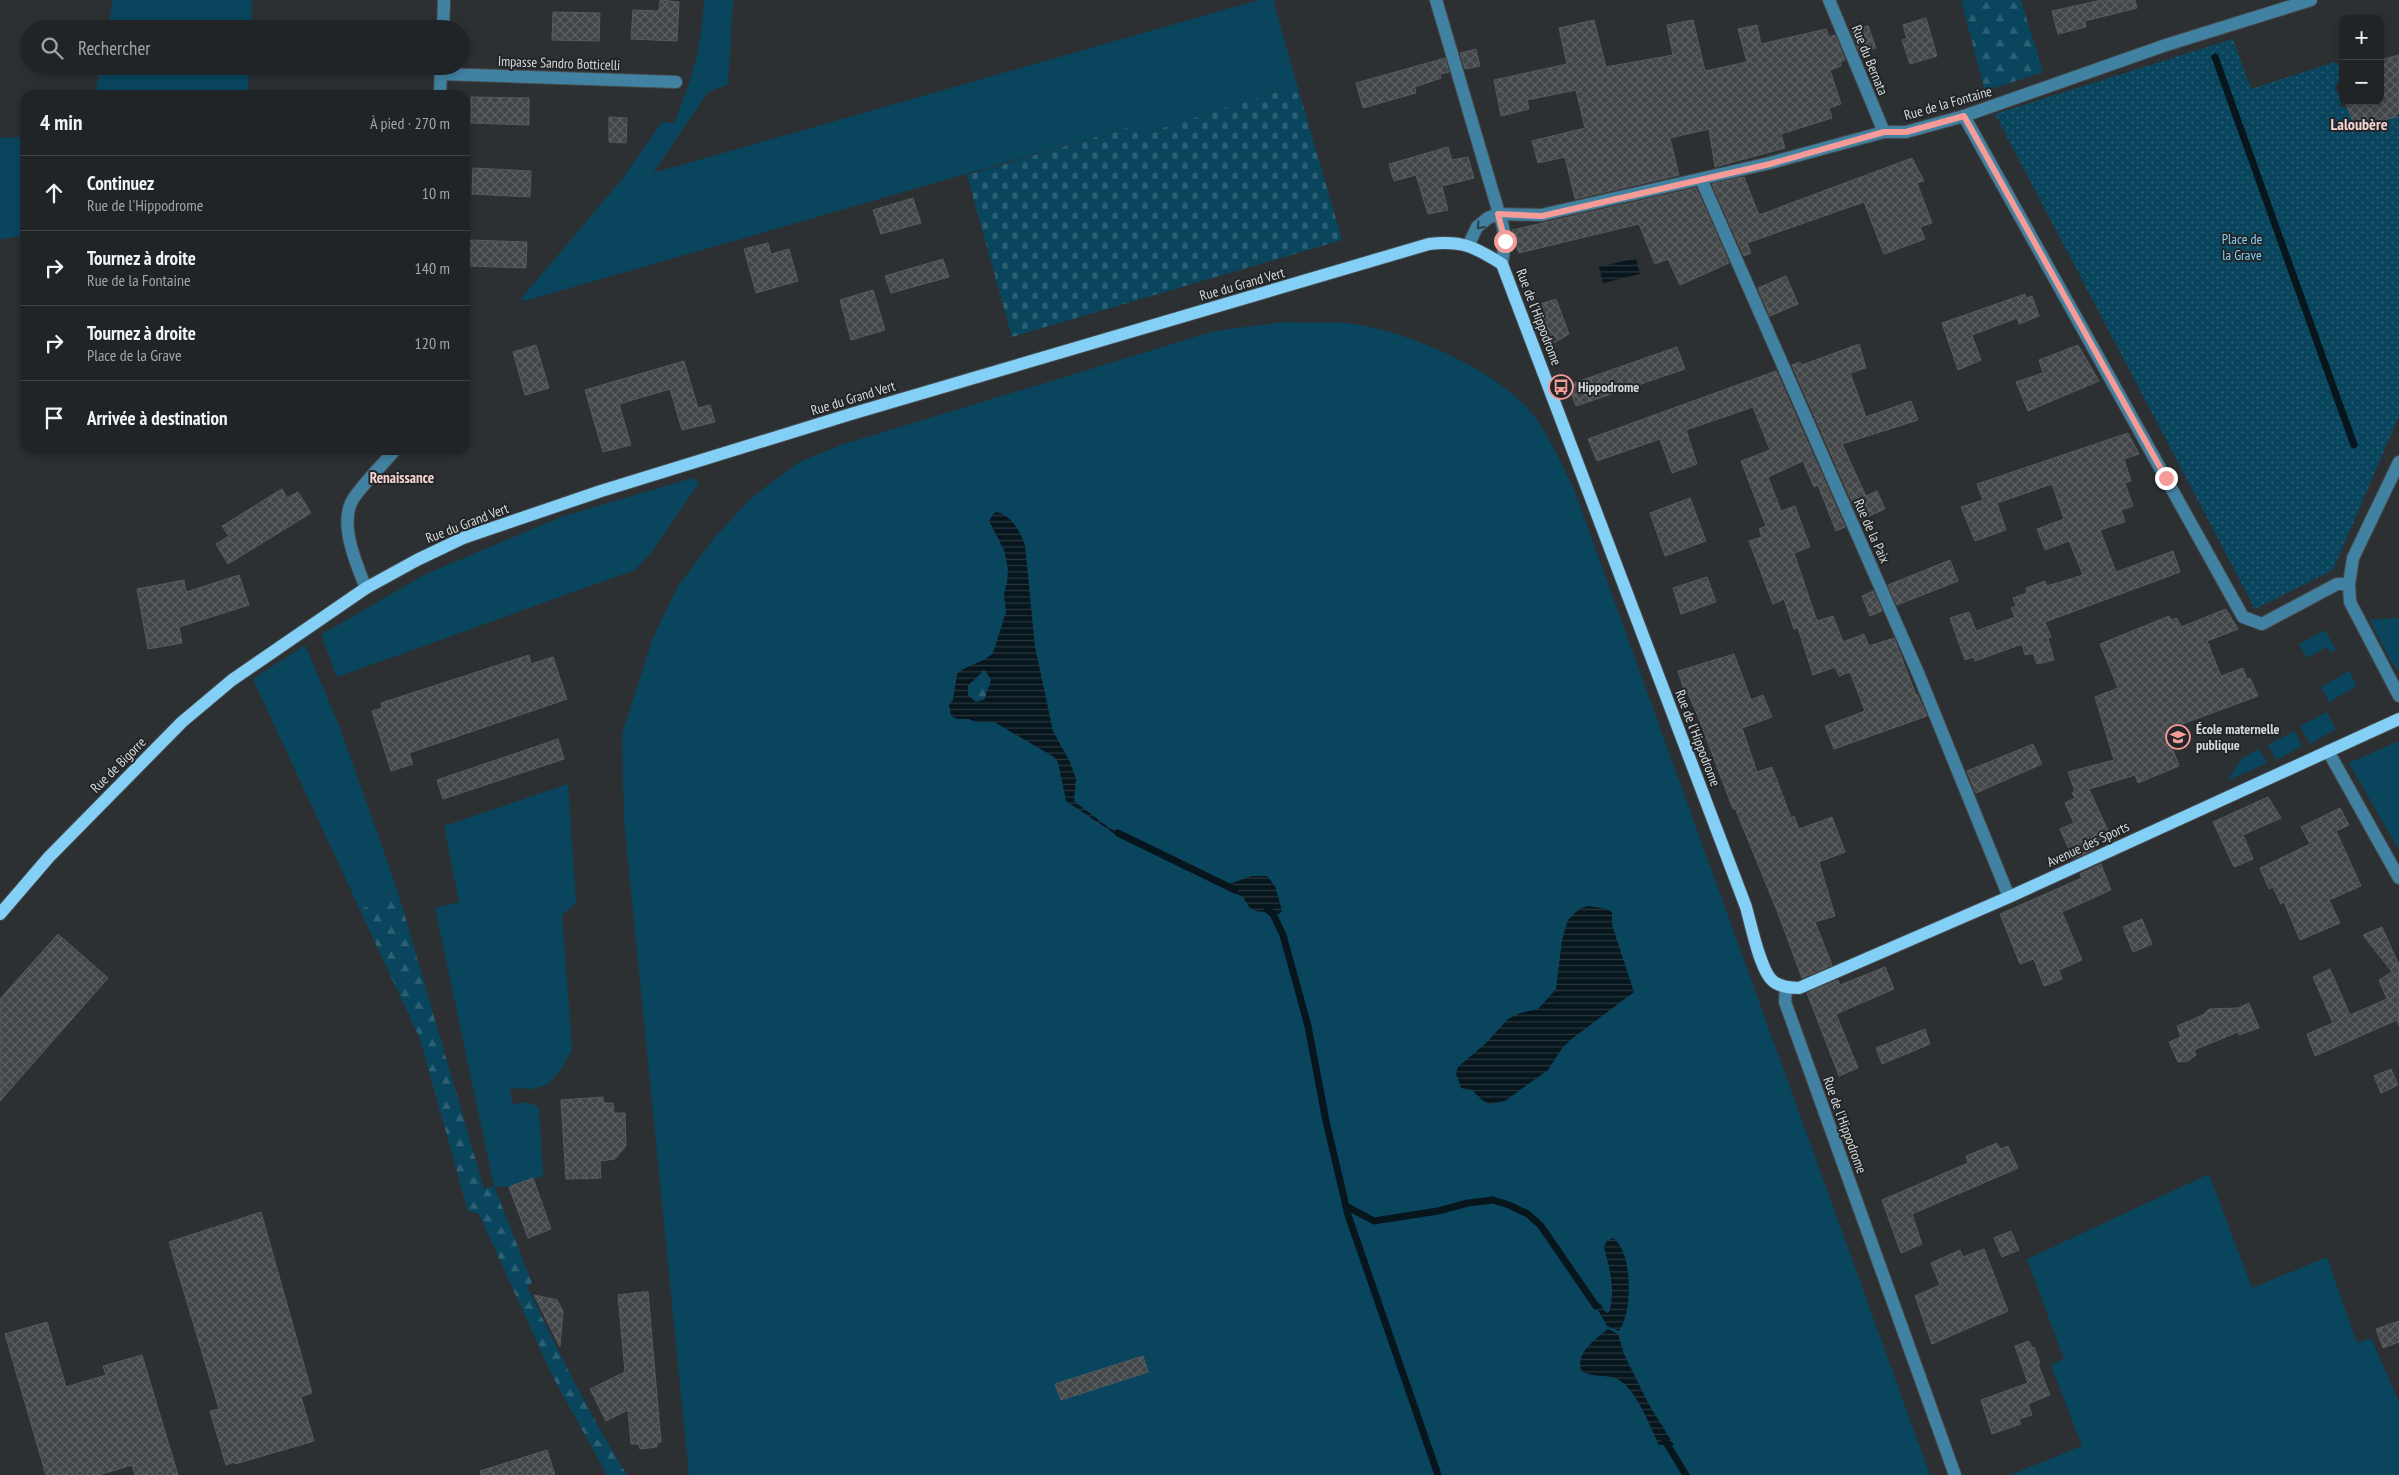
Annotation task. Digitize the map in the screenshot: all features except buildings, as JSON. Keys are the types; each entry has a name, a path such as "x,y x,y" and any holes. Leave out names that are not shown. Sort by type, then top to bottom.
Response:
{"main road":[{"name":"Rue du Grand Vert","path":"272,652 366,588 417,560 463,538 724,453 1429,244 1449,242 1469,244 1502,264"},
{"name":"Rue de l'Hippodrome","path":"1502,264 1746,907 1764,968 1771,980 1786,988"},
{"name":"Rue de Bigorre","path":"0,914 49,857 182,722 232,680 272,652"},
{"name":"Avenue des Sports","path":"1786,988 1799,988 2009,896 2399,718"}],"street":[{"path":"443,20 444,0"},
{"name":"Rue de l'Hippodrome","path":"1436,0 1505,241 1502,264"},
{"name":"Rue du Bernata","path":"1829,0 1884,132"},
{"name":"Rue de la Fontaine","path":"1498,214 1542,216 1770,164 1884,132 1906,132 1964,116 2166,45 2311,0"},
{"name":"Impasse Sandro Botticelli","path":"470,71 676,82"},
{"path":"440,90 441,75"},
{"path":"1964,116 2243,616 2262,624 2337,584 2349,584"},
{"name":"Rue de la Paix","path":"1702,180 1918,673 2009,896"},
{"path":"1469,244 1477,227 1488,218 1498,214"},
{"path":"366,588 355,560 347,523 351,503 391,455"},
{"path":"2399,462 2353,558 2349,584 2350,602 2399,696"},
{"path":"2328,751 2399,878"},
{"name":"Rue de l'Hippodrome","path":"1786,988 1785,1002 1955,1475"}],"green space":[{"path":"113,0 252,0 251,20 110,20"},
{"path":"704,0 733,0 728,85 708,92 653,173 1259,0 1273,0 1297,85 1144,134 1140,124 528,300 520,300 623,178 662,122 674,123 695,63 701,33"},
{"path":"1961,0 2021,0 2043,72 1985,91"},
{"name":"Place de la Grave","path":"2233,39 2251,89 2335,62 2338,64 2339,80 2334,89 2337,90 2341,108 2343,106 2350,110 2357,123 2354,124 2355,127 2396,117 2396,114 2399,113 2399,416 2333,570 2255,609 1995,114"},
{"path":"99,75 249,75 248,90 96,90"},
{"path":"1297,85 1342,240 1012,337 967,175 1140,124 1144,134"},
{"path":"20,137 20,237 0,239 0,138"},
{"path":"1283,322 1344,323 1366,326 1418,341 1444,352 1470,365 1514,395 1530,411 1548,438 1573,487 1930,1475 689,1475 624,820 622,734 653,638 678,586 715,537 751,498 799,462 841,445 1215,331"},
{"path":"693,478 699,483 650,554 635,570 337,677 321,635 426,574 561,517"},
{"path":"2399,618 2399,672 2390,660 2370,620"},
{"path":"2325,630 2336,650 2331,653 2327,647 2307,658 2299,644"},
{"path":"305,645 340,728 397,889 360,910 253,679"},
{"path":"984,670 991,679 985,699 976,702 968,695 968,686"},
{"path":"2349,671 2357,686 2329,702 2321,687"},
{"path":"2327,712 2336,729 2310,744 2300,726"},
{"path":"2294,731 2302,746 2276,760 2268,745"},
{"path":"2399,741 2399,850 2349,763"},
{"path":"2259,749 2267,763 2227,781 2242,758"},
{"path":"568,784 576,903 562,915 572,1049 561,1070 548,1084 533,1089 510,1088 512,1104 530,1103 539,1109 543,1176 509,1187 494,1186 435,908 459,902 444,826"},
{"path":"397,889 484,1189 494,1186 532,1283 527,1286 574,1382 627,1475 607,1475 552,1375 479,1214 468,1211 420,1039 360,910"},
{"path":"2209,1174 2252,1288 2327,1257 2357,1343 2371,1338 2399,1402 2399,1475 2010,1475 2082,1446 2051,1365 2064,1359 2027,1259"}],"shaded area":[{"path":"1636,258 1640,274 1603,283 1599,267"},
{"path":"994,513 1002,514 1011,521 1021,534 1025,545 1035,647 1053,731 1070,762 1076,779 1074,801 1109,828 1118,832 1118,836 1066,801 1058,762 1054,757 994,722 976,722 969,719 957,719 951,716 949,705 953,700 957,674 993,653 1006,612 1004,594 1008,569 1004,550 989,521","holes":["984,670 991,679 985,699 976,702 968,695 968,686"]},
{"path":"1252,876 1267,876 1275,886 1282,911 1279,914 1256,911 1249,907 1243,897 1226,889 1226,885"},
{"path":"1588,906 1607,909 1612,912 1612,925 1634,992 1573,1038 1563,1047 1548,1070 1505,1101 1489,1104 1472,1090 1461,1088 1456,1073 1458,1067 1486,1043 1508,1019 1520,1013 1538,1009 1556,989 1562,940 1568,920 1579,909"},
{"path":"1613,1238 1620,1245 1624,1255 1629,1283 1627,1311 1619,1331 1607,1326 1596,1306 1599,1302 1606,1313 1609,1312 1612,1288 1604,1247 1607,1241"},
{"path":"1608,1329 1618,1334 1624,1354 1648,1403 1674,1445 1659,1445 1641,1407 1622,1382 1615,1378 1588,1374 1581,1370 1581,1358 1584,1352 1592,1342"}],"waterway":[{"path":"2215,57 2354,445"},
{"path":"1118,833 1235,890"},
{"path":"1267,909 1273,914 1283,935 1308,1026 1326,1121 1348,1215 1438,1475"},
{"path":"1346,1206 1374,1221 1493,1200 1509,1205 1528,1214 1541,1226 1596,1306"},
{"path":"1664,1439 1686,1475"}],"place":[{"name":"Hippodrome","path":"1561,387"},
{"name":"École maternelle publique","path":"2178,737"}],"district":[{"name":"Laloubère","path":"2359,124"},
{"name":"Renaissance","path":"402,478"}],"route":[{"path":"1505,241 1503,227 1498,214 1521,217 1542,216 1770,164 1884,132 1906,132 1964,116 2166,478"}]}
